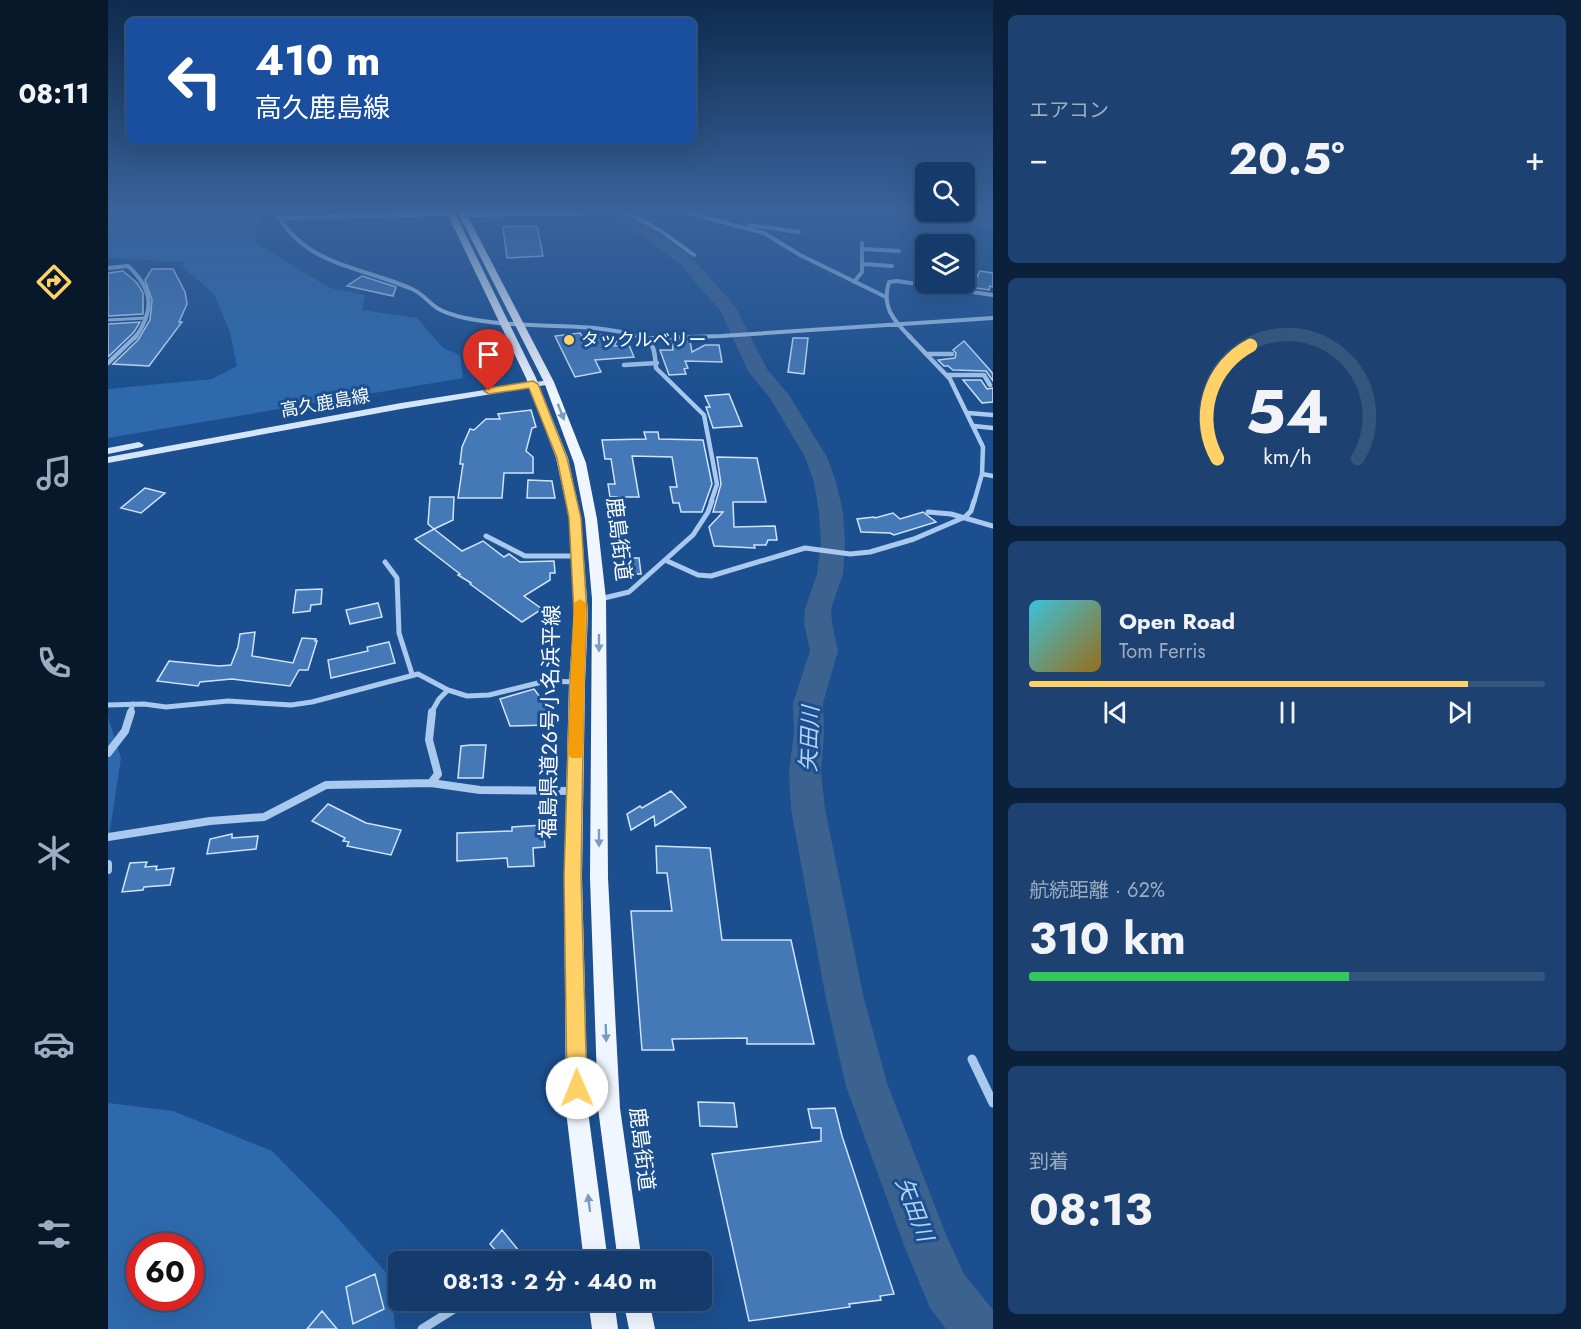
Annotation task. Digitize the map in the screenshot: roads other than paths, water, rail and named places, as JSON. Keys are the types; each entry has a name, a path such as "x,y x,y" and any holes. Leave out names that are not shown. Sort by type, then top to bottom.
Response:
{"main road":[{"name":"福島県道26号小名浜平線","path":"486,271 540,380 562,458 575,518 580,614 573,877 577,1111 595,1251"},
{"name":"高久鹿島線","path":"108,451 540,380"},
{"name":"高久鹿島線","path":"108,460 540,380"},
{"name":"鹿島街道","path":"540,380 580,463 591,519 599,600 599,878 609,1097 629,1251"},
{"path":"603,1311 605,1329"},
{"path":"638,1311 642,1329"}],"street":[{"path":"108,363 127,347 145,326 148,303 144,284 132,271"},
{"path":"361,271 420,292 442,310 513,324 559,326 621,333 648,339 671,336 721,336 898,326 993,318"},
{"path":"833,271 886,297"},
{"path":"855,282 860,277 861,271"},
{"path":"665,560 698,575 711,576 805,548 850,554 870,552 914,539 965,517 971,511 982,474 983,447 947,375 891,317 886,297 887,284 897,281 993,295"},
{"path":"108,320 146,318"},
{"path":"599,600 628,592 693,535 708,513 717,484 704,415 656,368 655,350 648,339"},
{"path":"925,354 952,354"},
{"path":"624,365 657,363"},
{"path":"947,375 984,375 990,385"},
{"path":"968,413 993,415"},
{"path":"974,426 993,428"},
{"path":"982,474 993,476"},
{"path":"928,513 965,517 993,526"},
{"path":"486,536 525,556 578,556"},
{"path":"385,562 397,578 399,633 412,674"},
{"path":"108,705 134,704 166,707 228,701 291,705 312,702 412,674 418,674 448,690 476,697 535,682 577,682"},
{"path":"431,783 438,774 429,750 428,727 434,701 448,690"},
{"path":"108,753 125,731 134,704"},
{"path":"108,837 210,821 264,817 312,790 326,785 431,783 480,790 576,791"},
{"path":"108,864 108,870"},
{"path":"972,1059 993,1103"},
{"path":"422,1329 451,1311"}],"waterway":[{"name":"矢田川","path":"695,271 729,310 758,371 779,395 816,457 825,482 831,512 833,544 830,574 818,609 818,623 824,651 808,703 809,733 805,772 808,809 845,999 867,1086 928,1248 947,1291 977,1329"}],"place":[{"name":"タックルベリー","path":"569,340"}]}
